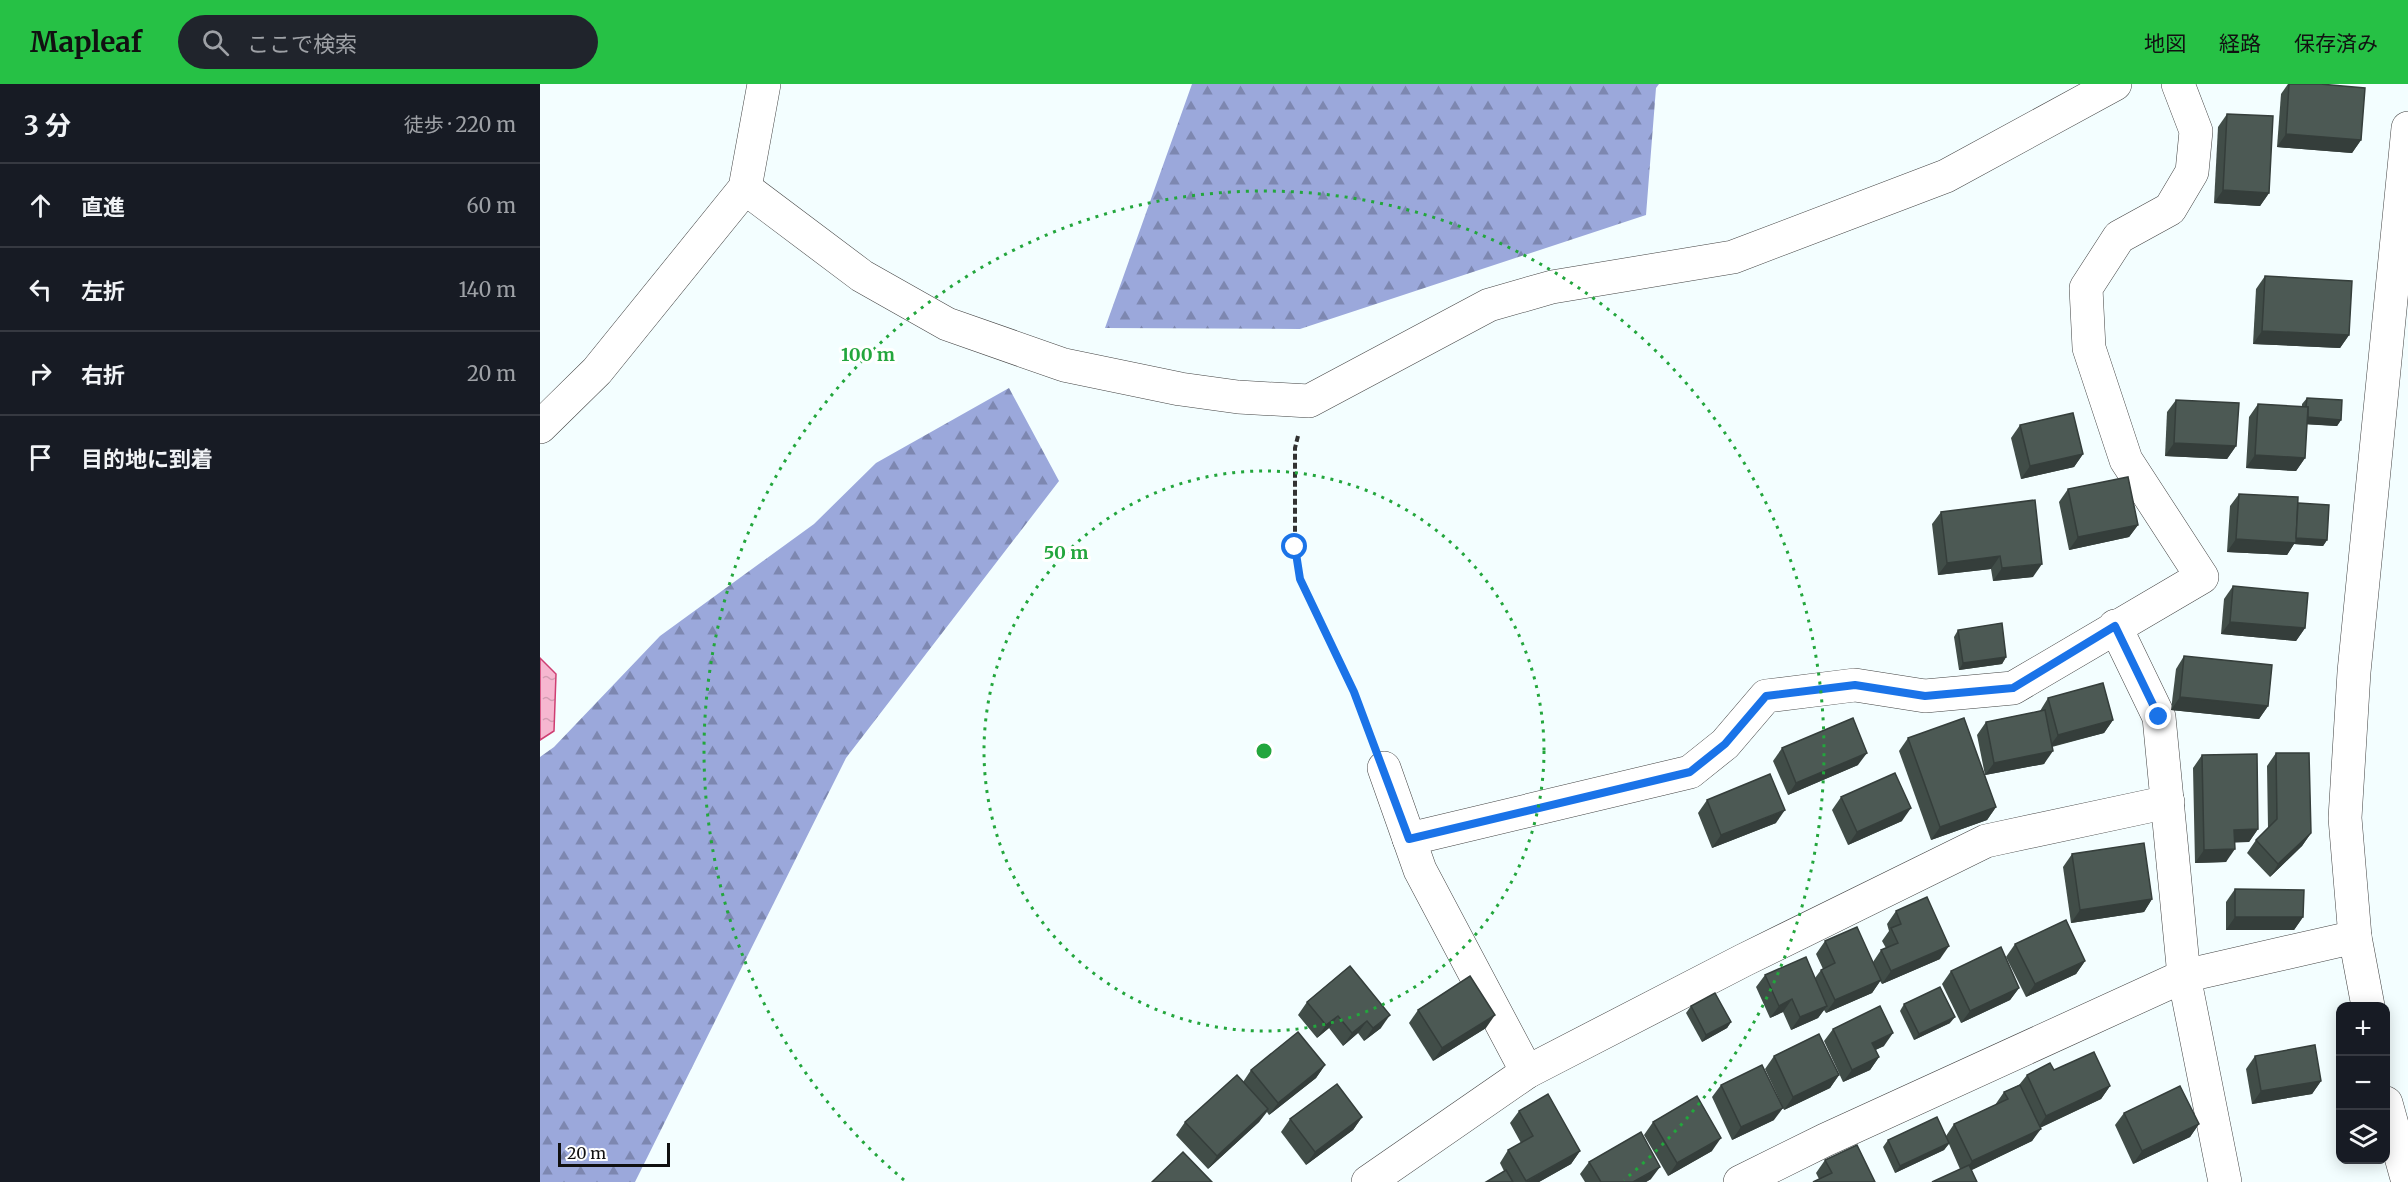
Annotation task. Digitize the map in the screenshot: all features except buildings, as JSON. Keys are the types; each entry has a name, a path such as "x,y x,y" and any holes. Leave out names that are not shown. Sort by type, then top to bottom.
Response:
{"street":[{"path":"540,427 597,372 745,188 764,84"},
{"path":"745,188 862,276 947,324 1064,365 1180,389 1238,397 1309,401 1489,305 1552,287 1733,256 1946,176 2115,84"},
{"path":"1409,839 1690,772 1725,744 1766,696 1855,685 1925,696 2013,688 2115,626 2202,577 2126,460 2089,348 2088,336 2086,288 2119,237 2170,209 2192,172 2196,131 2178,84"},
{"path":"2367,1002 2355,937 2345,818 2353,683 2408,128"},
{"path":"2115,626 2159,717 2184,976 2215,1178"},
{"path":"1384,768 1420,870 1527,1072"},
{"path":"1368,1182 1527,1072 1744,960 1986,841 2168,801"},
{"path":"1740,1182 1825,1140 2184,976 2355,937"},
{"path":"2387,1110 2408,1182"}],"path":[{"path":"1309,401 1295,448 1295,547 1300,579 1354,692 1384,768"}],"green space":[{"path":"1192,84 1659,84 1656,88 1646,215 1300,329 1105,328"},
{"path":"1009,388 1059,481 846,758 635,1182 540,1182 540,757 554,747 660,636 814,524 876,463"}],"water":[{"path":"540,658 556,674 554,731 540,740"}],"route":[{"path":"1295,547 1300,579 1354,692 1409,839 1690,772 1725,744 1766,696 1855,685 1925,696 2013,688 2115,626 2159,717"}]}
